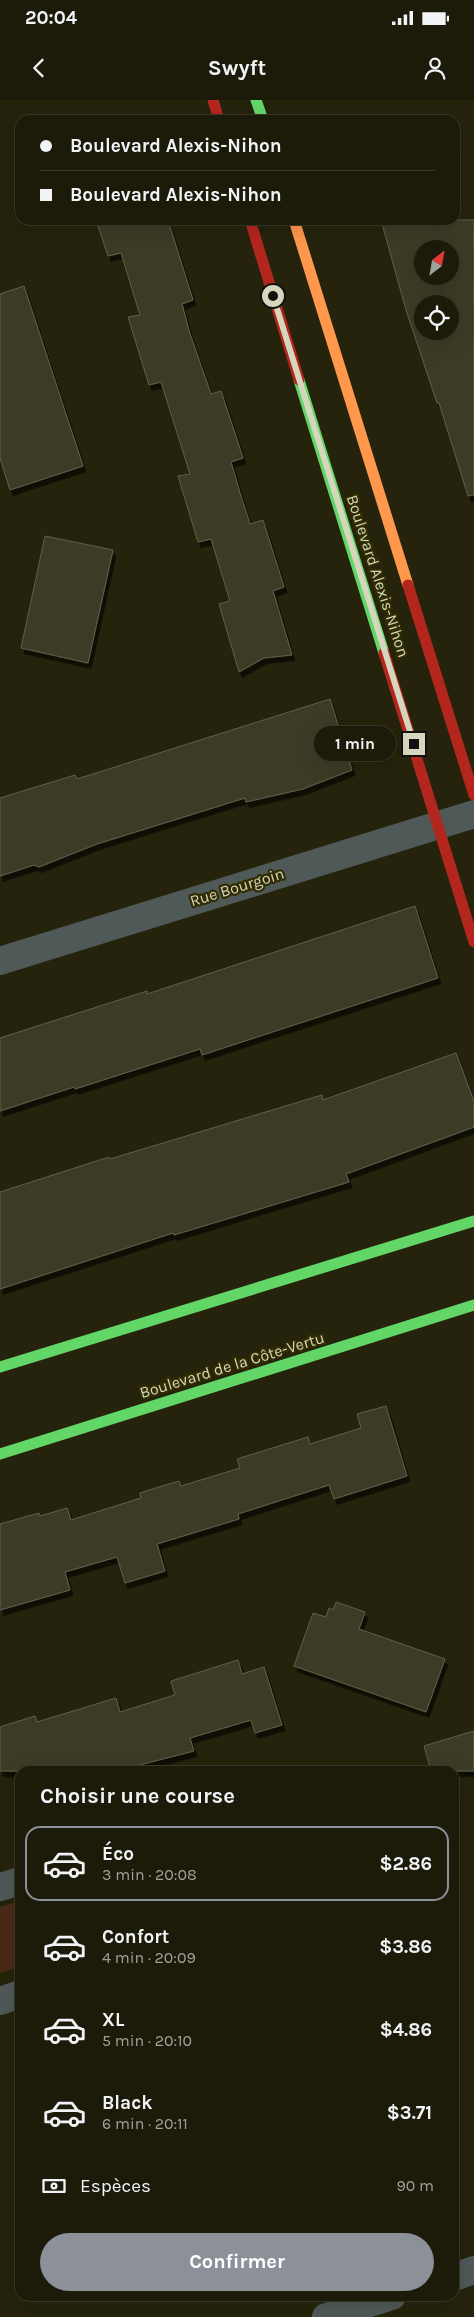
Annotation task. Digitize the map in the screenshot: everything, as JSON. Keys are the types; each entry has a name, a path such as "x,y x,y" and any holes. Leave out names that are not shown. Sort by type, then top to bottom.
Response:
{"street":[{"path":"213,100 218,115"},
{"path":"256,100 261,115"},
{"name":"Boulevard Alexis-Nihon","path":"252,225 474,942"},
{"name":"Boulevard Alexis-Nihon","path":"296,225 474,795"},
{"name":"Rue Bourgoin","path":"0,961 474,814"},
{"path":"0,1367 474,1221"},
{"name":"Boulevard de la Côte-Vertu","path":"0,1454 474,1305"},
{"path":"0,1887 15,1882"},
{"path":"0,2001 15,1996"},
{"path":"459,2275 474,2270"},
{"path":"326,2317 376,2301"}],"shaded area":[{"path":"15,1902 15,1968 0,1973 0,1907"}],"building":[{"path":"460,220 474,220 474,495 468,496 439,403 437,403 416,340 459,340 459,295 414,295 414,334 382,225 460,225"},
{"path":"98,225 170,225 193,300 182,304 190,334 211,394 221,391 243,458 231,462 240,493 250,524 263,520 284,587 273,591 292,655 264,658 239,672 219,604 230,601 211,539 198,542 178,476 190,474 161,382 149,385 128,317 140,315 121,253 108,256"},
{"path":"24,286 83,466 10,490 0,458 0,294"},
{"path":"45,536 113,550 88,663 21,648"},
{"path":"330,699 352,770 303,789 246,802 245,798 97,844 39,867 34,865 0,876 0,798 75,775 77,779"},
{"path":"415,906 438,978 202,1055 200,1049 0,1111 0,1038 147,991 147,994"},
{"path":"456,1053 474,1101 474,1127 346,1174 349,1182 174,1235 173,1233 0,1289 0,1192 109,1157 110,1159 322,1095 323,1100"},
{"path":"386,1406 407,1476 334,1499 329,1485 238,1514 239,1519 157,1544 165,1571 125,1583 117,1557 65,1572 70,1590 0,1610 0,1524 39,1513 40,1516 67,1508 71,1520 141,1498 140,1493 159,1487 179,1481 181,1486 240,1468 237,1459 308,1437 310,1444 361,1428 357,1414"},
{"path":"336,1602 365,1612 359,1629 445,1659 426,1712 294,1666 313,1613 326,1617 329,1608 333,1610"},
{"path":"238,1660 242,1674 264,1667 282,1725 255,1733 251,1720 190,1738 194,1751 136,1766 15,1766 15,1771 0,1771 0,1727 35,1716 37,1722 116,1698 120,1712 175,1695 171,1681"},
{"path":"474,1731 474,1771 459,1771 459,1766 430,1766 424,1746"}],"traffic: fast":[{"path":"256,100 261,115"},
{"path":"299,380 384,653"},
{"path":"0,1367 474,1221"},
{"path":"0,1454 474,1305"}],"traffic: slow":[{"path":"296,225 408,585"}],"traffic: jam":[{"path":"213,100 218,115"},
{"path":"252,225 299,380"},
{"path":"408,585 474,795"},
{"path":"384,653 474,942"}],"route":[{"path":"273,296 414,744"}]}
